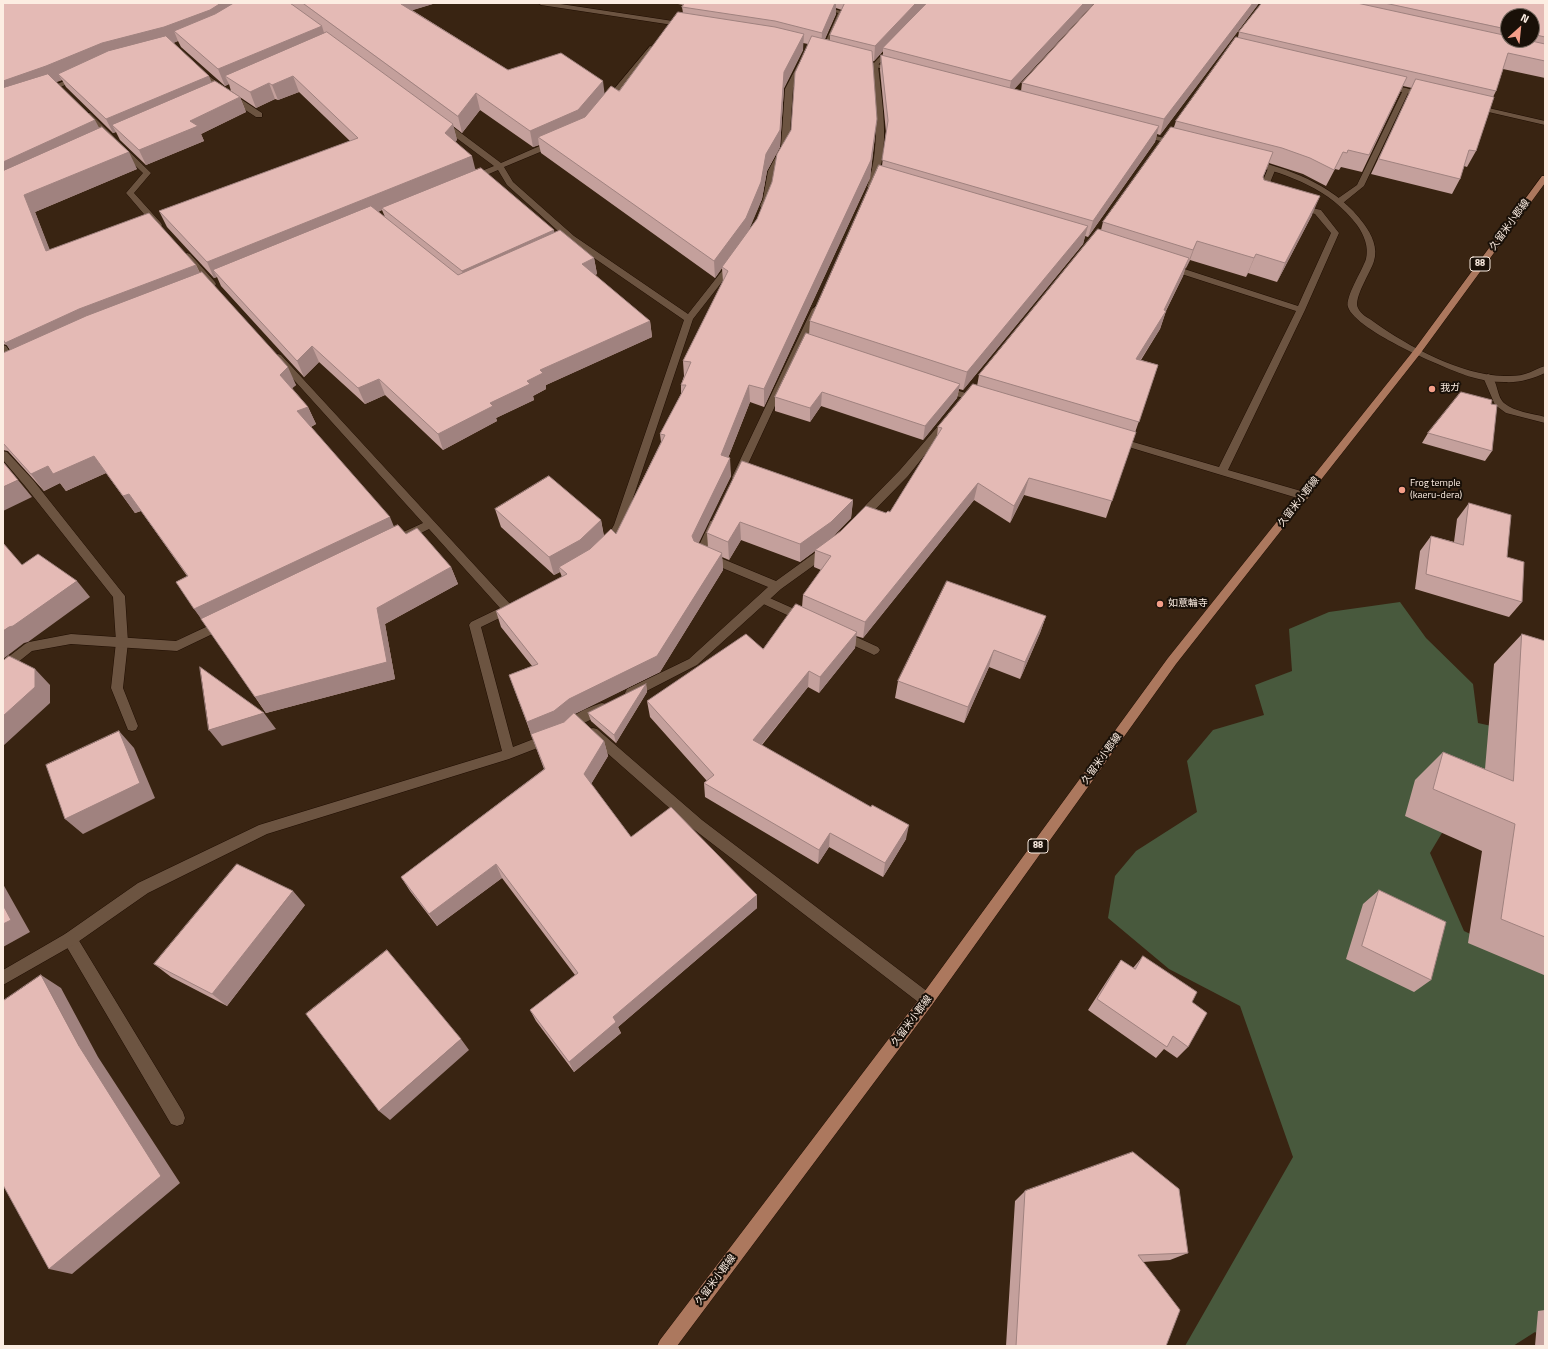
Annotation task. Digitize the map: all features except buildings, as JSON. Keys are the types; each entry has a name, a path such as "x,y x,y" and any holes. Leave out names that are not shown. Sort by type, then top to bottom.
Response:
{"main road":[{"name":"久留米小郡線","path":"666,1346 927,1000 1172,661 1417,352 1545,178"}],"street":[{"path":"541,3 558,4 670,26 696,27"},
{"path":"803,3 842,12 824,52"},
{"path":"602,109 658,40"},
{"path":"866,199 879,179 881,136 875,66 896,43"},
{"path":"759,217 767,199 772,171 785,147 789,89 806,55"},
{"path":"853,60 905,73"},
{"path":"196,66 224,92 259,114"},
{"path":"38,93 61,89 85,74"},
{"path":"1382,85 1429,96"},
{"path":"1340,201 1360,186 1406,90"},
{"path":"1468,105 1545,123"},
{"path":"79,108 147,173 130,193 166,233"},
{"path":"436,119 500,166 510,183 567,239 689,318"},
{"path":"1133,131 1185,145"},
{"path":"464,181 563,139"},
{"path":"1243,160 1309,181 1340,201 1349,209 1359,222 1371,245 1371,257 1352,301 1353,308 1358,315 1379,330 1417,352 1448,366 1488,377 1504,379 1527,377 1545,369"},
{"path":"1268,198 1261,196 1272,168"},
{"path":"1222,472 1301,310 1335,232 1318,212 1289,204"},
{"path":"181,250 214,286"},
{"path":"599,553 608,544 619,525 689,318 738,256"},
{"path":"1158,264 1301,310"},
{"path":"734,483 805,343 821,299"},
{"path":"3,348 16,366"},
{"path":"271,348 430,524 512,607 475,625 509,754"},
{"path":"1488,377 1498,403 1509,410 1545,420"},
{"path":"937,386 990,403"},
{"path":"851,528 904,473 952,414"},
{"path":"1109,438 1304,496"},
{"path":"3,454 119,596 122,642 117,688 132,726"},
{"path":"717,519 700,554 778,586"},
{"path":"395,541 430,524"},
{"path":"3,978 70,939 143,888 264,828 509,754 564,732 578,720 693,662 778,586 835,544"},
{"path":"763,599 812,622"},
{"path":"3,668 29,648 71,639 177,646 233,619"},
{"path":"833,631 874,650"},
{"path":"578,720 697,824 927,1000"},
{"path":"70,939 177,1118"}],"green space":[{"path":"1400,602 1426,638 1473,684 1478,723 1523,733 1467,791 1430,853 1464,931 1545,969 1545,1338 1535,1332 1513,1346 1185,1346 1293,1157 1240,1006 1169,969 1108,918 1115,876 1136,851 1197,812 1187,761 1213,730 1264,715 1255,685 1292,671 1289,629 1329,612"}],"place":[{"name":"我ガ","path":"1432,389"},
{"name":"Frog temple (kaeru-dera)","path":"1402,490"},
{"name":"如意輪寺","path":"1160,604"}]}
